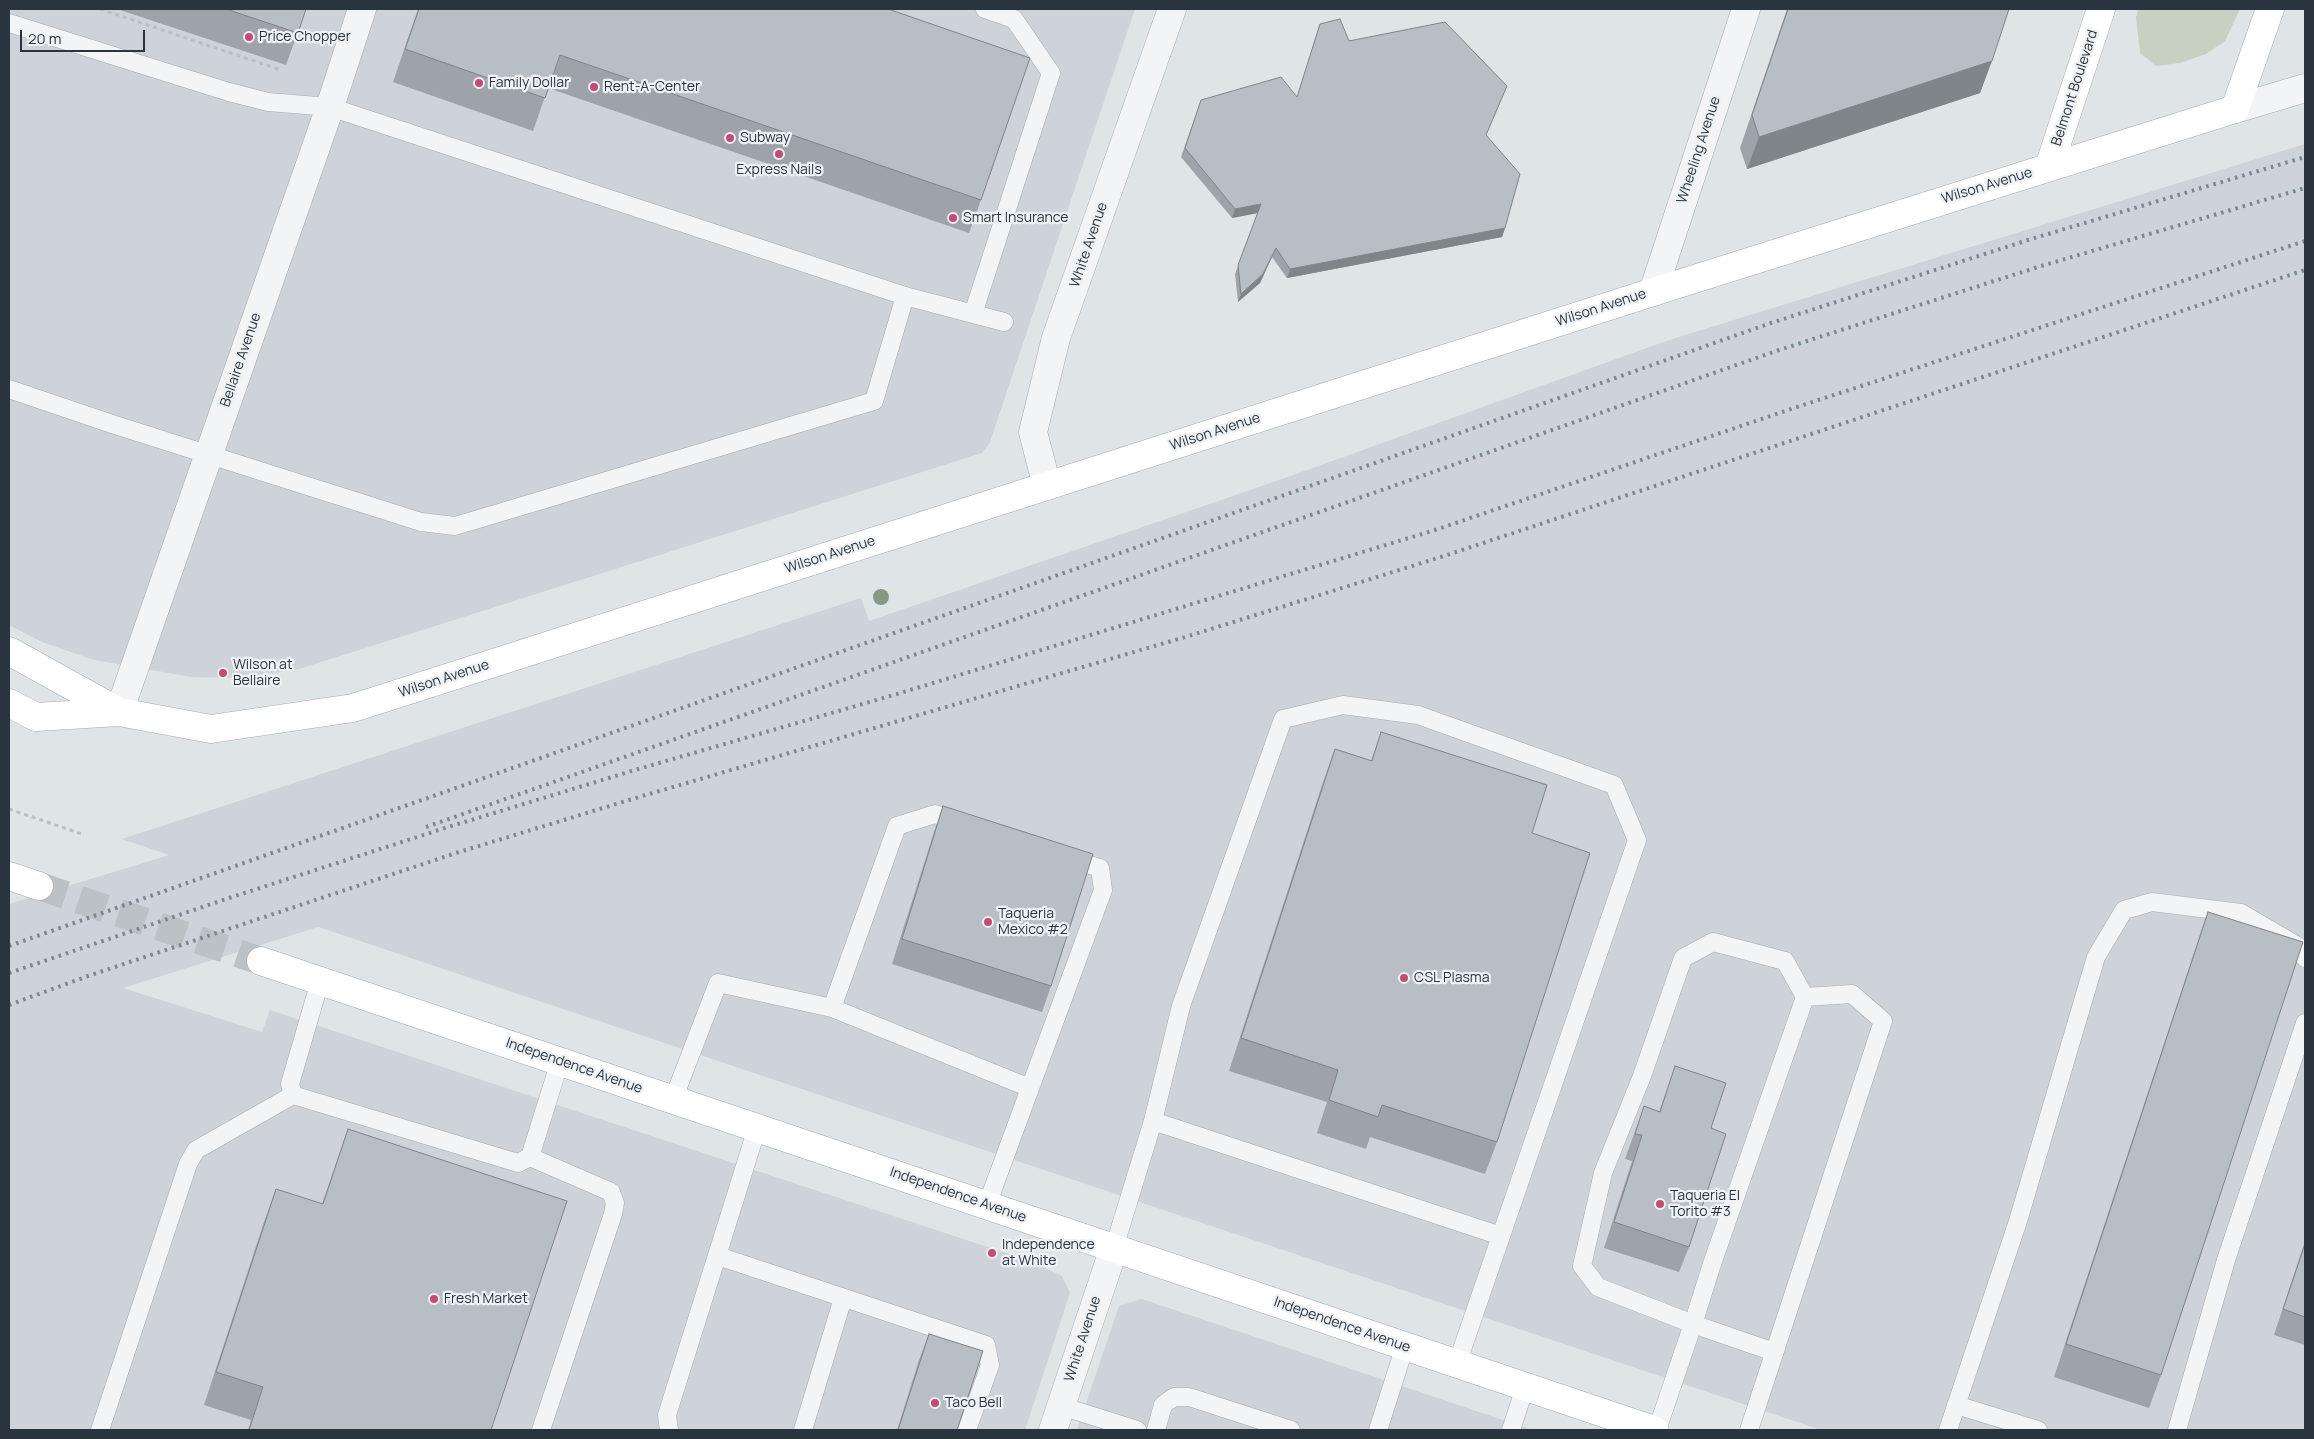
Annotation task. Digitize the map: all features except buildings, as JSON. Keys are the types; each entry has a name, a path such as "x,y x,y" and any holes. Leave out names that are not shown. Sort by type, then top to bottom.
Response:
{"main road":[{"name":"Belmont Boulevard","path":"2049,167 2101,9"},
{"path":"2235,108 2270,9"},
{"name":"Wilson Avenue","path":"9,703 36,717 119,712 211,729 353,708 2235,108"},
{"name":"Wilson Avenue","path":"9,651 119,712"},
{"path":"9,876 39,886"},
{"name":"Independence Avenue","path":"262,961 1656,1430"}],"street":[{"name":"Bellaire Avenue","path":"119,712 330,107 362,9"},
{"name":"White Avenue","path":"1048,486 1033,432 1056,338 1172,9"},
{"name":"Wheeling Avenue","path":"1653,292 1746,9"},
{"name":"Wilson Avenue","path":"2235,108 2305,88"},
{"name":"White Avenue","path":"1057,1418 1114,1248"}],"lane":[{"path":"973,314 1051,73 1014,19 985,9"},
{"path":"9,23 229,92 268,102 330,107 905,296 1004,322"},
{"path":"9,389 421,522 455,526 874,400 905,296"},
{"path":"1114,1248 1153,1121 1181,1006 1283,719 1343,705 1418,715 1614,784 1637,840 1457,1364"},
{"path":"832,1008 897,826 935,814 981,829"},
{"path":"988,1205 1103,890 1100,868 1054,854"},
{"path":"1948,1430 2018,1221 2096,957 2124,910 2152,902 2241,913 2299,947 2305,958"},
{"path":"1656,1430 1693,1324 1805,997 1784,961 1713,942 1683,958 1642,1076 1603,1173 1582,1266 1598,1287 1693,1324 1774,1352"},
{"path":"293,1095 290,1084 320,981"},
{"path":"673,1100 718,983 832,1008 1030,1088"},
{"path":"1749,1430 1882,1021 1852,994 1805,997"},
{"path":"2177,1430 2226,1260 2305,1023"},
{"path":"100,1430 188,1164 196,1150 293,1095 518,1163 530,1157 560,1062"},
{"path":"1153,1121 1500,1236"},
{"path":"669,1430 667,1416 757,1128"},
{"path":"530,1157 611,1192 615,1203 613,1214 541,1430"},
{"path":"718,1256 986,1345 990,1365 967,1430"},
{"path":"803,1430 843,1298"},
{"path":"1378,1430 1405,1346"},
{"path":"1511,1430 1525,1387"},
{"path":"1156,1430 1164,1405 1174,1397 1189,1397 1291,1430"},
{"path":"1956,1405 2038,1430"},
{"path":"1057,1418 1137,1430"}],"path":[{"path":"100,9 289,72"},
{"path":"9,809 82,834"}],"shaded area":[{"path":"9,9 1135,9 990,442 982,453 299,669 243,678 192,677 94,660 42,642 9,625"},
{"path":"2305,144 2305,1430 1821,1430 318,927 123,988 262,1032 270,1010 1033,1262 1062,1276 1070,1293 1025,1430 9,1430 9,904 169,855 122,839 861,598 869,621 1285,478 1669,340"},
{"path":"1142,1299 1533,1430 1077,1430 1119,1306"}],"green space":[{"path":"2138,9 2240,9 2225,41 2206,54 2180,63 2156,66 2140,53 2136,17"}],"tunnel":[{"path":"39,886 261,961"}],"railway":[{"path":"9,946 1771,323 2028,240 2305,157"},
{"path":"426,827 1779,350 2038,267 2305,188"},
{"path":"9,973 226,899 445,828 635,770 897,694 1435,530 1794,408 2305,241"},
{"path":"9,1005 88,976 456,853 639,797 1192,635 1444,556 2305,270"}],"place":[{"name":"Price Chopper","path":"249,37"},
{"name":"Family Dollar","path":"479,83"},
{"name":"Rent-A-Center","path":"594,87"},
{"name":"Subway","path":"730,138"},
{"name":"Express Nails","path":"779,154"},
{"name":"Smart Insurance","path":"953,218"},
{"name":"Wilson at Bellaire","path":"223,673"},
{"name":"Taqueria Mexico #2","path":"988,922"},
{"name":"CSL Plasma","path":"1404,978"},
{"name":"Taqueria El Torito #3","path":"1660,1204"},
{"name":"Independence at White","path":"992,1253"},
{"name":"Fresh Market","path":"434,1299"},
{"name":"Taco Bell","path":"935,1403"}]}
